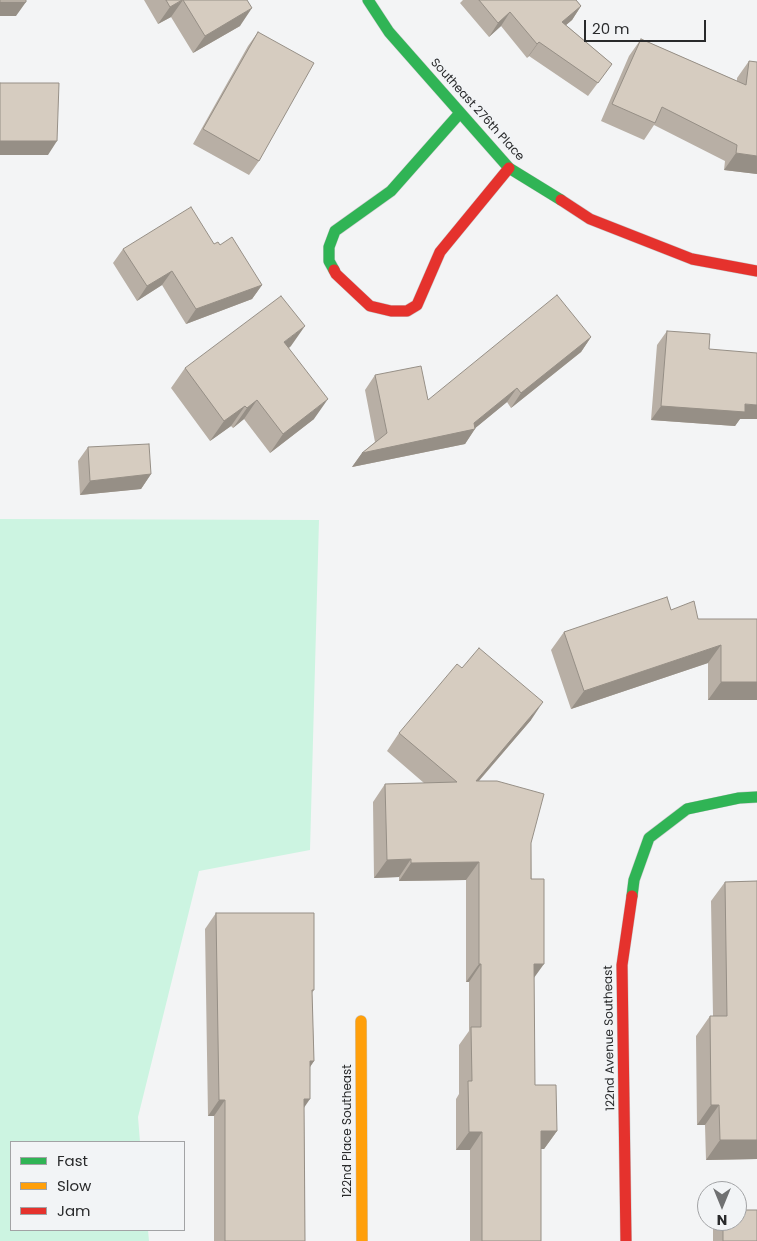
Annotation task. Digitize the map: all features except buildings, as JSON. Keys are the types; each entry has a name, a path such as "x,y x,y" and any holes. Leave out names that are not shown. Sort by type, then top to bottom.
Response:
{"street":[{"name":"Southeast 276th Place","path":"368,0 388,32 509,168 590,219 692,258 757,271"},
{"path":"460,113 391,191 336,231 328,247 328,260 336,274 370,306 391,312 407,311 417,305 440,252 509,168"},
{"name":"122nd Avenue Southeast","path":"626,1241 622,964 634,880 649,838 686,809 739,798 757,797"},
{"name":"122nd Place Southeast","path":"361,1021 362,1241"}],"green space":[{"path":"0,519 319,520 310,850 199,871 138,1117 140,1141 10,1141 10,1231 148,1231 149,1241 0,1241"}],"traffic: fast":[{"path":"368,0 389,32 509,168 561,200"},
{"path":"334,270 329,261 329,247 335,231 391,191 460,113"},
{"path":"632,896 634,880 649,838 687,809 739,798 757,797"}],"traffic: slow":[{"path":"361,1021 362,1241"}],"traffic: jam":[{"path":"334,270 370,306 391,311 407,311 417,305 440,252 509,168"},
{"path":"561,200 590,219 692,259 757,271"},
{"path":"626,1241 622,965 632,896"}]}
